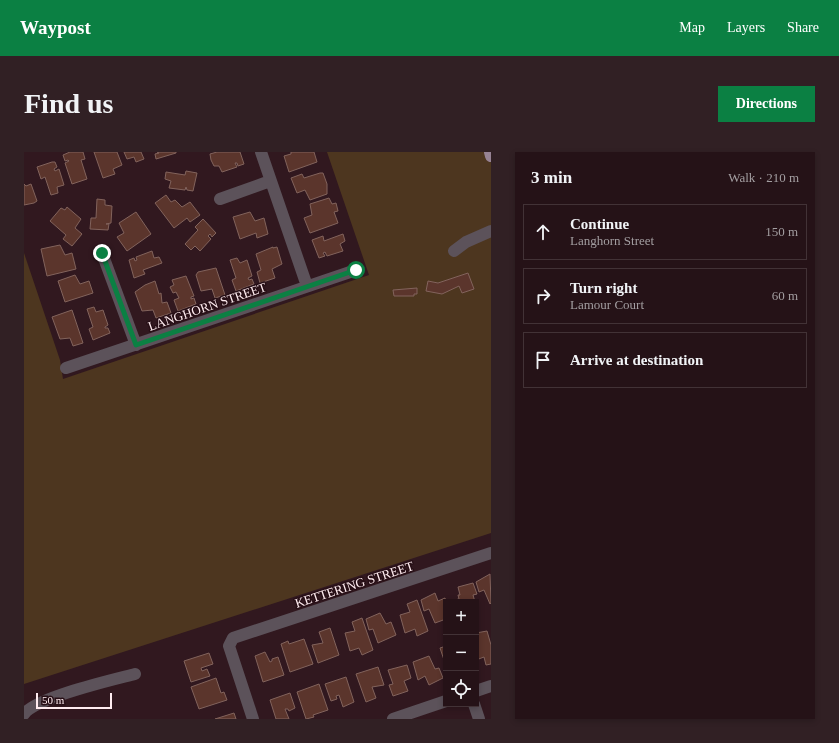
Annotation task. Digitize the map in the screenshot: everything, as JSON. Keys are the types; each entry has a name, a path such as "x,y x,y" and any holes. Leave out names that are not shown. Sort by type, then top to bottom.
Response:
{"main road":[{"path":"490,152 491,156"}],"street":[{"path":"261,152 270,182 307,286"},
{"path":"220,199 270,182"},
{"path":"454,251 466,242 491,231"},
{"path":"102,253 136,345"},
{"name":"LANGHORN STREET","path":"66,368 356,270"},
{"name":"KETTERING STREET","path":"253,719 229,646 233,638 491,553"},
{"path":"24,714 28,709 46,701 135,674"},
{"path":"479,690 491,686"},
{"path":"393,719 443,702"},
{"path":"475,707 479,719"}],"shaded area":[{"path":"327,152 491,152 491,533 24,684 24,253 60,360 63,379 369,275"}],"building":[{"path":"70,152 83,152 85,159 81,160 87,179 72,184 65,163 69,161 65,161 63,155"},
{"path":"94,152 117,152 122,165 113,169 115,174 103,178"},
{"path":"124,152 141,152 144,159 136,162 134,157 127,159"},
{"path":"157,152 176,153 156,159 155,154 159,153"},
{"path":"217,152 240,152 244,164 238,166 237,163 235,163 237,167 222,172 219,166 214,166 211,160 210,154"},
{"path":"291,152 314,152 317,162 289,172 284,156 291,154"},
{"path":"55,162 57,167 54,169 55,171 59,169 64,185 57,187 58,193 51,195 45,177 41,179 37,167"},
{"path":"186,171 197,173 193,191 187,190 186,187 185,190 169,188 171,181 165,179 166,172 185,175"},
{"path":"323,173 327,184 327,194 310,200 305,190 297,193 291,178 302,174 304,178"},
{"path":"24,184 26,186 31,184 37,201 34,203 24,205"},
{"path":"166,195 171,202 175,200 182,207 190,202 200,215 190,222 187,218 174,228 155,203"},
{"path":"329,198 332,204 336,203 338,211 334,212 338,223 310,233 304,218 312,215 310,204"},
{"path":"97,199 105,200 105,205 112,206 111,223 106,224 109,224 108,230 90,229 91,218 96,218"},
{"path":"67,207 81,219 75,228 82,234 72,246 63,239 66,235 50,221 61,208 65,210"},
{"path":"136,212 151,234 127,251 117,237 124,233 119,223"},
{"path":"250,212 255,221 264,218 268,234 257,238 256,233 240,239 233,217"},
{"path":"203,219 216,233 212,237 210,234 208,236 211,239 200,251 195,246 191,250 185,244 198,230 195,227"},
{"path":"343,234 345,241 340,244 343,251 327,256 325,252 323,253 325,256 319,258 312,240 323,236 324,241"},
{"path":"60,245 65,255 72,253 76,269 47,276 41,249"},
{"path":"273,247 277,247 282,264 272,269 275,278 260,283 257,272 261,270 256,254"},
{"path":"152,251 154,258 159,257 162,263 143,270 145,274 134,278 129,260 134,258 135,261 137,260 136,257"},
{"path":"237,258 240,263 247,260 252,276 248,278 249,280 252,279 254,284 236,291 232,280 236,278 230,260"},
{"path":"216,268 225,295 215,298 212,289 201,291 196,275 198,272"},
{"path":"468,273 474,289 462,293 459,286 442,294 426,291 428,281 438,283"},
{"path":"75,275 80,284 89,281 93,293 65,302 58,281"},
{"path":"186,276 194,296 191,297 191,299 194,298 196,304 178,311 174,300 179,298 176,292 173,293 170,287 174,285 172,280"},
{"path":"155,281 159,294 161,293 162,303 167,302 171,313 156,318 153,310 142,311 135,292 145,285"},
{"path":"417,288 417,294 414,294 414,296 394,296 393,290"},
{"path":"94,307 96,312 103,310 108,325 105,328 108,328 110,333 93,340 89,329 93,327 87,309"},
{"path":"72,310 83,343 73,346 70,338 60,339 52,317"},
{"path":"490,574 490,604 484,590 479,592 476,582"},
{"path":"473,583 477,594 473,595 474,599 459,599 458,595 460,595 458,587"},
{"path":"435,593 438,601 445,598 443,599 443,620 435,623 429,609 424,611 421,600"},
{"path":"417,600 428,631 417,636 415,629 405,633 400,615 410,612 407,604"},
{"path":"380,613 386,624 391,622 396,635 378,643 373,629 369,630 366,619"},
{"path":"362,618 373,650 362,655 359,648 350,651 345,633 355,631 352,622"},
{"path":"330,628 339,655 318,663 312,645 323,643 319,632"},
{"path":"487,631 491,645 491,664 486,665 484,657 479,659 479,632"},
{"path":"304,639 313,664 290,672 281,644 288,641 289,644"},
{"path":"443,647 443,657 440,648"},
{"path":"265,652 270,662 272,659 278,657 284,675 263,682 255,656"},
{"path":"209,653 213,664 201,668 202,671 207,669 210,676 191,682 184,661"},
{"path":"429,656 435,669 439,668 443,678 429,685 425,676 418,680 413,662"},
{"path":"407,665 411,678 404,681 408,691 393,696 389,685 393,684 388,670"},
{"path":"378,667 384,685 372,687 376,698 366,702 356,674"},
{"path":"346,677 354,702 343,707 339,695 336,696 337,699 331,701 325,684"},
{"path":"216,678 221,693 224,692 227,700 199,709 191,687"},
{"path":"319,684 328,710 306,719 297,692"},
{"path":"290,693 295,708 289,711 288,709 285,709 289,719 276,719 270,700"},
{"path":"234,713 236,719 215,719"}],"route":[{"path":"102,253 136,345 356,270"}]}
